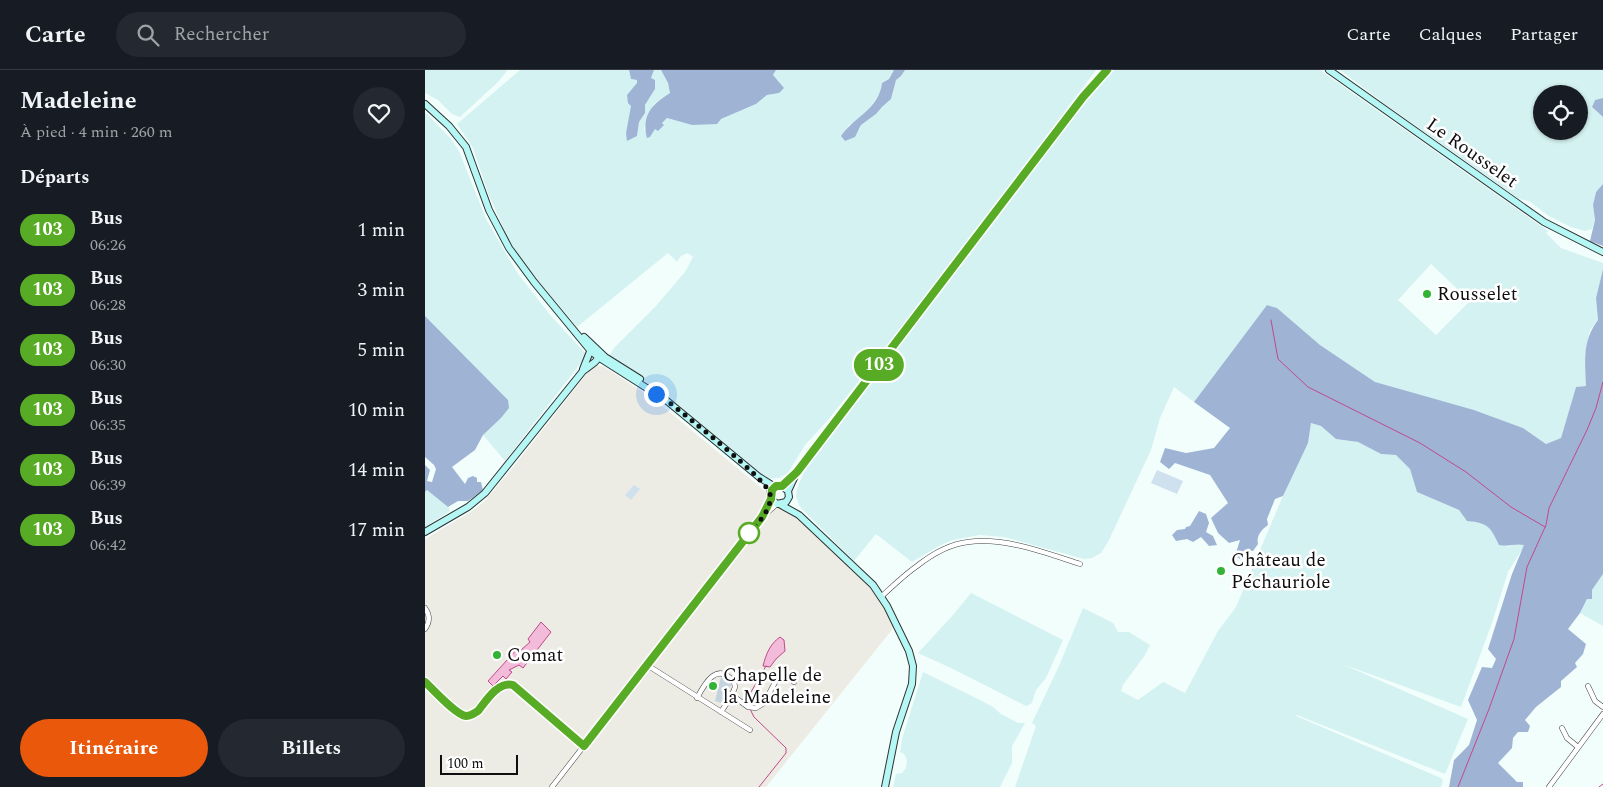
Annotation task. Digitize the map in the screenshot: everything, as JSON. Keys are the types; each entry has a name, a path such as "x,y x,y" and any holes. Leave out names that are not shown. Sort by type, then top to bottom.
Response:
{"street":[{"path":"552,787 762,517 775,491 797,472 1085,94 1107,70"},
{"name":"Le Rousselet","path":"1329,70 1544,222 1603,252"},
{"path":"425,104 461,140 501,236 533,282 567,321 600,355 664,399 759,477 775,491 779,505 799,515"},
{"path":"425,532 468,507 485,492 583,370 592,348"},
{"path":"583,370 595,362 600,355"},
{"path":"797,472 788,492 788,500 799,515 864,575 882,596 909,651 913,672 910,692 896,732 885,787"},
{"path":"775,491 788,492"},
{"path":"762,517 788,500"},
{"path":"882,596 916,566 943,551 967,542 981,541 1008,544 1080,564"},
{"path":"425,608 428,611 429,620 425,629"},
{"path":"647,665 750,730"},
{"path":"697,698 708,680 713,676 718,674 727,676 734,682 735,690 721,712"},
{"path":"732,695 748,707 756,708 764,702 779,675 785,675 795,682"},
{"path":"425,682 465,716 478,711 500,686 513,685 584,746"},
{"path":"1588,686 1595,701 1603,707"},
{"path":"1549,787 1603,714"},
{"path":"1562,728 1567,738 1578,747"}],"shaded area":[{"path":"425,70 507,71 498,82 460,117 452,114 438,100 425,93"},
{"path":"520,70 629,70 631,79 637,80 637,84 626,133 637,136 639,121 645,113 645,105 655,89 651,78 654,70 661,70 668,83 670,93 655,103 646,119 644,129 650,137 655,129 664,125 662,123 667,118 692,125 721,119 756,104 767,95 779,93 779,81 773,75 776,70 894,70 889,79 882,83 881,92 870,107 859,119 849,125 841,136 845,141 891,99 896,79 905,70 1096,70 907,321 827,421 805,445 788,473 779,478 766,479 650,385 608,358 614,348 655,307 685,272 693,257 688,253 681,256 677,262 668,253 577,327 527,267 510,243 488,193 473,148 457,124"},
{"path":"629,70 654,70 651,78 655,80 655,89 645,105 645,113 639,122 637,136 627,141 626,133 631,106 628,103 627,95 637,83 637,80 631,79"},
{"path":"661,70 776,70 773,75 784,88 779,93 767,95 756,104 721,119 717,124 692,125 667,118 662,123 664,125 658,131 655,129 650,137 647,138 646,123 650,111 653,106 670,93 668,83"},
{"path":"894,70 905,70 896,80 891,99 876,114 861,125 855,137 845,141 841,136 876,100 882,83 889,79"},
{"path":"1115,70 1320,70 1548,231 1546,233 1561,248 1603,263 1596,298 1598,320 1590,330 1585,356 1586,386 1576,387 1561,438 1546,444 1523,428 1474,410 1376,383 1320,345 1277,308 1267,305 1194,402 1174,387 1160,418 1151,450 1101,553 1092,558 1084,559 1004,537 980,535 952,540 912,562 876,534 854,561 800,507 796,497 804,472 1067,126 1105,79","holes":["1431,264 1470,301 1436,335 1398,300"]},
{"path":"1340,70 1603,70 1603,98 1595,100 1592,107 1603,117 1603,184 1596,192 1593,205 1595,220 1592,229 1585,231 1571,227 1549,216 1529,201 1519,199"},
{"path":"1603,98 1603,117 1592,107 1595,100"},
{"path":"425,112 451,139 459,151 486,219 518,274 551,316 587,355 505,461 483,435 501,418 508,400 425,316"},
{"path":"1603,184 1603,246 1590,241 1595,220 1593,205 1596,192"},
{"path":"1603,269 1603,574 1592,590 1592,599 1587,599 1580,613 1568,629 1586,644 1583,654 1575,663 1577,667 1561,681 1561,687 1536,707 1525,720 1530,726 1528,732 1518,732 1513,738 1512,748 1498,763 1517,782 1523,782 1523,787 1449,787 1454,760 1469,745 1477,720 1468,700 1482,667 1492,668 1496,659 1488,649 1512,574 1524,545 1499,545 1493,534 1484,524 1467,521 1459,510 1417,492 1410,469 1396,455 1381,454 1358,442 1336,439 1321,426 1311,423 1308,443 1283,496 1275,499 1267,519 1268,525 1260,533 1258,544 1253,551 1248,550 1244,561 1235,556 1240,540 1229,543 1218,533 1211,518 1228,503 1210,475 1175,463 1169,469 1160,462 1165,448 1186,453 1214,448 1230,428 1194,402 1267,305 1277,308 1320,345 1375,382 1474,410 1523,428 1546,444 1561,438 1576,387 1586,386 1587,344 1589,336 1598,320 1596,298"},
{"path":"425,316 508,400 509,408 483,435 475,450 452,467 465,484 468,478 473,476 477,478 477,482 481,482 483,490 468,501 458,501 448,507 427,490 425,492 425,465 430,470 427,481 432,482 436,469 425,457"},
{"path":"597,366 603,366 655,400 850,565 871,586 883,602 895,626 766,787 425,787 425,539 484,502 589,371"},
{"path":"1311,423 1321,426 1336,439 1358,442 1381,454 1396,455 1410,469 1417,492 1459,510 1467,521 1483,523 1491,528 1508,547 1516,543 1525,545 1508,572 1493,620 1461,707 1342,664 1468,719 1445,774 1296,716 1441,778 1443,780 1441,787 1015,787 1036,726 1032,723 1059,666 1083,608 1113,623 1118,632 1129,632 1150,645 1123,685 1121,691 1138,700 1163,682 1185,693 1218,631 1236,607 1290,479 1308,443"},
{"path":"1157,470 1183,481 1177,494 1151,483"},
{"path":"634,485 640,489 631,500 625,495"},
{"path":"427,490 448,507 450,511 425,527 425,492"},
{"path":"1199,511 1206,514 1209,523 1206,532 1213,536 1217,545 1209,546 1201,537 1193,542 1187,539 1176,541 1172,535 1177,530 1190,526"},
{"path":"1603,574 1603,626 1580,613"},
{"path":"971,593 1063,640 1046,678 1036,690 1032,703 1026,706 918,653"},
{"path":"541,622 551,632 523,668 519,665 509,670 512,672 506,679 503,676 493,686 488,681 518,648 521,650 530,642 528,639"},
{"path":"780,637 784,640 785,651 770,667 763,666 769,650"},
{"path":"923,672 993,707 1001,714 1018,723 1025,723 1012,746 1012,763 1000,787 893,787 896,774 902,773 906,768 907,760 904,754 900,752 902,739"},
{"path":"721,677 732,683 721,703 715,701"}],"waterway":[{"path":"1271,320 1278,359 1308,387 1420,443 1466,472 1511,507 1545,527"},
{"path":"1458,787 1514,639 1527,567 1546,525 1549,508 1587,430 1596,408 1603,382"},
{"path":"749,705 751,692 766,666"},
{"path":"750,709 754,717 786,748 786,753 759,787"},
{"path":"1599,787 1603,784"}],"bus line":[{"name":"103","path":"425,682 465,716 478,711 500,686 504,684 513,685 584,746 762,517 771,499 772,490 776,486 782,486 797,472 1089,88 1107,70"}],"place":[{"name":"Rousselet","path":"1427,294"},
{"name":"Château de Péchauriole","path":"1221,571"},
{"name":"Comat","path":"497,655"},
{"name":"Chapelle de la Madeleine","path":"713,686"}],"route":[{"path":"656,394 670,403 759,477 771,492 771,499 762,517 749,533"}]}
